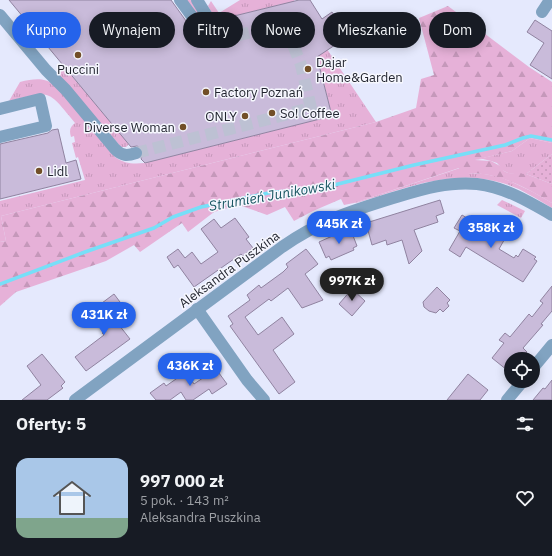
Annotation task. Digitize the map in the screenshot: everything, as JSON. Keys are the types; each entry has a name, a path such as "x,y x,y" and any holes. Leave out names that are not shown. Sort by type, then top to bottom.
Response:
{"street":[{"path":"180,0 189,12"},
{"path":"196,0 204,12"},
{"path":"542,12 550,0"},
{"path":"0,14 46,70 66,90 118,152 125,156 136,153"},
{"path":"0,109 40,99 46,126 0,137"},
{"name":"Aleksandra Puszkina","path":"75,400 278,250 317,225 344,214 430,188 456,184 484,185 515,195 552,215"},
{"path":"197,309 247,380 264,400"},
{"path":"540,360 552,345"},
{"path":"507,400 517,388"}],"green space":[{"path":"186,0 191,0 199,12 195,12"},
{"path":"240,0 294,0 302,12 287,12 282,4 243,14 243,12 221,12"},
{"path":"211,1 218,12 211,12 208,6"},
{"path":"448,6 456,12 434,12"},
{"path":"429,14 429,48 486,48 486,35 529,67 552,82 552,143 530,138 512,151 475,160 491,161 502,167 504,171 508,173 526,174 552,184 552,203 510,181 477,173 463,173 459,168 354,203 344,205 341,199 294,221 285,207 267,215 239,205 214,212 188,232 182,223 140,252 134,245 106,261 16,292 0,306 0,242 6,241 1,216 376,122 416,108 421,79 434,75 421,26 421,17"},
{"path":"315,31 323,43 323,48 326,48 376,122 1,216 6,241 0,242 0,201 85,180 72,143 75,142 74,136 71,137 70,135 70,129 75,123 53,98 48,96 34,95 9,101 20,82 38,79 51,82 115,157 129,163 145,163 332,116 318,59 311,48 315,48"},
{"path":"65,68 129,144 126,147 121,147 57,74"},
{"path":"530,138 552,143 552,154 526,174 521,175 508,173 504,171 497,163 483,159 474,160 512,151"},
{"path":"552,154 552,184 526,174"},
{"path":"460,168 468,173 500,177 512,182 552,203 552,208 512,186 487,179 468,178 430,182 354,203"},
{"path":"502,200 525,211 521,218 497,205"}],"building":[{"name":"Factory Poznań","path":"9,0 171,0 183,17 183,48 243,48 243,14 299,0 310,0 322,19 323,18 323,48 330,48 317,57 332,116 145,163 141,159 143,154 141,148 137,146 131,147 49,48 81,48 81,12 19,12"},
{"path":"535,20 552,31 552,79 530,65 544,43 527,32"},
{"name":"Lidl","path":"58,129 66,163 76,160 81,179 0,199 0,144 48,133 52,130"},
{"path":"440,200 444,213 436,216 438,222 414,230 422,251 409,264 402,240 387,245 386,240 372,245 366,223"},
{"path":"462,215 496,235 499,231 507,235 499,249 514,258 516,255 518,257 523,249 536,257 534,259 537,261 523,282 466,247 460,257 449,250 460,231 454,228"},
{"path":"235,218 249,237 246,239 253,248 243,256 241,254 194,287 178,265 174,268 167,257 178,249 185,258 192,252 201,264 218,252 201,229 214,219 221,228"},
{"path":"350,228 357,246 353,248 354,250 331,260 329,256 326,258 319,242"},
{"path":"306,249 318,264 305,274 323,300 302,308 288,288 271,301 269,299 245,317 258,335 282,317 294,334 273,350 295,382 279,394 230,326 233,324 228,316 250,300 247,295 259,285 261,288 283,272 288,267 286,264"},
{"path":"552,286 552,311 541,324 543,325 523,348 527,352 504,352 504,368 492,358 504,343 499,340 505,333 510,337 529,314 532,317 543,303 540,301"},
{"path":"437,287 450,300 447,303 449,306 443,312 440,309 436,313 429,311 424,307 423,302"},
{"path":"352,289 365,301 352,316 339,304"},
{"path":"114,294 120,302 108,311 130,339 86,371 75,357 104,335 102,333 104,331 90,312"},
{"path":"42,354 65,382 61,386 63,388 47,400 22,400 41,385 27,366"},
{"path":"216,369 227,384 212,394 209,389 193,400 186,400 181,392 170,400 156,400 150,393 164,383 166,386 186,372 194,384"},
{"path":"468,374 488,390 480,400 447,400"},
{"path":"552,380 552,400 533,400 543,388 545,389"}],"waterway":[{"name":"Strumień Junikowski","path":"0,284 154,228 173,217 201,207 273,192 322,188 414,165 505,145 531,136 552,140"}],"tunnel":[{"path":"136,153 311,108 301,65 285,24 243,34"}],"place":[{"name":"Puccini","path":"78,55"},
{"name":"Dajar Home&Garden","path":"308,69"},
{"name":"Factory Poznań","path":"206,92"},
{"name":"So! Coffee","path":"272,113"},
{"name":"ONLY","path":"245,116"},
{"name":"Diverse Woman","path":"183,127"},
{"name":"Lidl","path":"39,171"}]}
